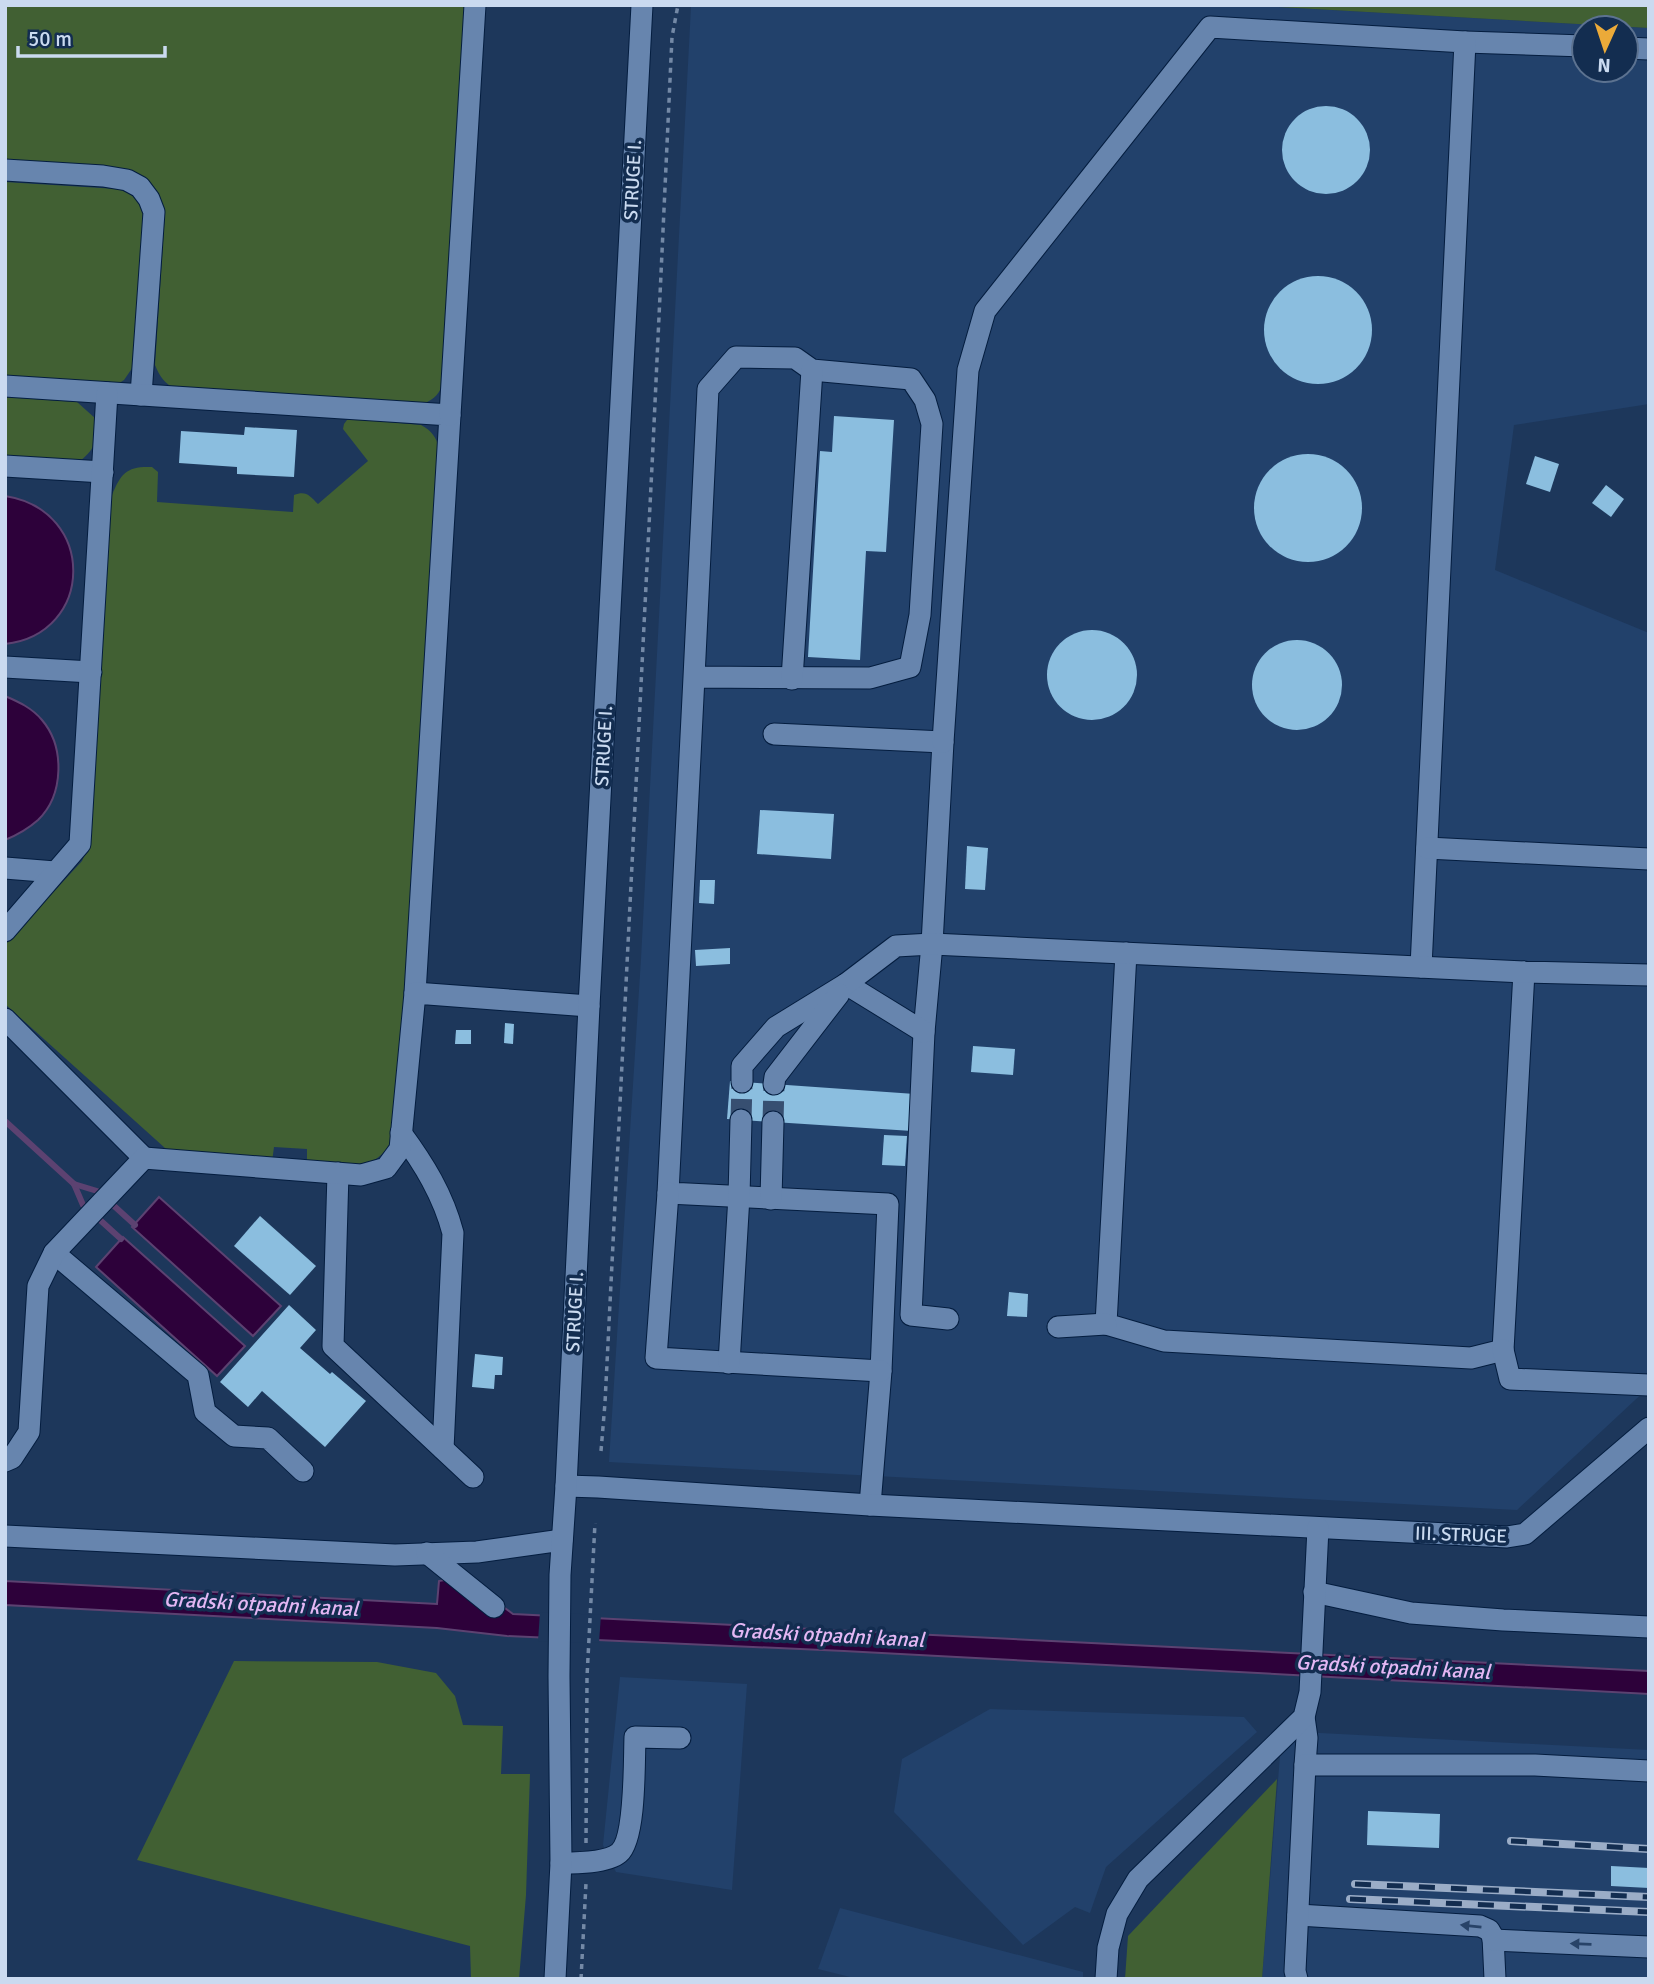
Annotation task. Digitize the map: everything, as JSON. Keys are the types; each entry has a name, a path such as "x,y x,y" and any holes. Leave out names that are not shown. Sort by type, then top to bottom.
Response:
{"street":[{"path":"5,1019 144,1158 360,1175 386,1168 400,1149 415,993 475,5"},
{"name":"STRUGE I.","path":"555,1979 561,1863 560,1575 642,5"},
{"path":"948,1320 911,1315 924,1032 933,944 943,742 968,370 985,311 1210,27 1570,45"},
{"path":"1421,967 1465,41"},
{"path":"5,170 127,180 140,187 149,200 154,212 141,395"},
{"path":"694,677 870,678 910,667 920,615 932,424 925,400 911,379 812,370 795,358 736,357 708,389 668,1193 656,1358 881,1371"},
{"path":"792,679 812,370"},
{"path":"5,386 450,415"},
{"path":"5,931 80,844 107,393"},
{"path":"5,466 103,472"},
{"path":"5,667 91,672"},
{"path":"774,734 943,742"},
{"path":"1427,848 1649,859"},
{"path":"5,868 55,872"},
{"path":"742,1082 742,1066 776,1027 846,984 896,946 933,944 1524,972 1649,975"},
{"path":"1106,1324 1126,953"},
{"path":"1524,972 1503,1350 1510,1379 1649,1385"},
{"path":"846,984 924,1032"},
{"path":"774,1084 775,1077 846,984"},
{"path":"415,993 589,1006"},
{"path":"729,1363 740,1196 741,1120"},
{"path":"771,1199 773,1122"},
{"path":"401,1133 424,1164 447,1209 453,1233 443,1449"},
{"path":"5,1461 12,1458 29,1433 38,1286 54,1253 144,1158"},
{"path":"338,1173 333,1346 473,1477"},
{"path":"668,1193 888,1204 881,1371 870,1505"},
{"path":"54,1253 198,1375 205,1412 234,1436 268,1438 303,1471"},
{"path":"1058,1327 1106,1324 1164,1341 1471,1358 1503,1350"},
{"name":"III. STRUGE","path":"566,1486 870,1505 1507,1537 1525,1534 1649,1429"},
{"path":"1297,1979 1295,1970 1307,1738 1304,1717 1310,1692 1318,1528"},
{"path":"5,1536 395,1555 477,1552 562,1540"},
{"path":"427,1553 494,1607"},
{"path":"1314,1592 1411,1613 1649,1627"},
{"path":"1106,1979 1108,1948 1117,1914 1138,1879 1304,1717"},
{"path":"561,1863 587,1863 619,1853 627,1841 631,1826 635,1737 680,1738"},
{"path":"1306,1765 1535,1765 1649,1771"},
{"path":"1298,1915 1480,1926 1489,1930 1493,1940 1495,1979"},
{"path":"1493,1940 1649,1947"}],"path":[{"path":"601,1451 672,37 678,5"},
{"path":"586,1849 587,1678 595,1523"},
{"path":"581,1979 586,1877"}],"shaded area":[{"path":"1243,5 1570,24 1570,84 1640,84 1640,27 1649,28 1649,404 1514,425 1495,570 1649,633 1649,1387 1517,1510 609,1462 641,959 691,7"},
{"path":"620,1677 747,1684 732,1890 616,1872 603,1845"},
{"path":"990,1709 1244,1717 1257,1732 1106,1867 1090,1913 1075,1907 1023,1945 894,1812 902,1759"},
{"path":"1282,1731 1649,1750 1649,1979 1262,1979"},
{"path":"840,1908 1083,1972 1083,1979 858,1979 818,1969"}],"green space":[{"path":"5,5 468,5 444,381 436,395 423,404 176,389 165,382 155,365 165,212 163,204 151,184 132,171 5,162"},
{"path":"1243,5 1649,5 1649,28 1640,27 1640,14 1570,14 1570,24"},
{"path":"5,182 117,189 132,196 144,209 135,364 124,380 116,385 5,377"},
{"path":"5,397 77,402 96,419 93,447 80,461 5,458"},
{"path":"347,420 421,425 433,435 439,448 396,1125 391,1141 383,1153 374,1160 350,1166 307,1164 307,1149 274,1147 272,1162 175,1153 165,1148 5,1004 5,945 82,861 86,852 112,495 126,472 152,467 158,472 157,502 293,512 294,495 305,494 318,504 368,461 343,429"},
{"path":"234,1661 377,1662 436,1673 455,1696 463,1725 503,1726 501,1774 530,1774 526,1895 519,1979 471,1979 470,1946 137,1860"},
{"path":"1277,1779 1262,1979 1125,1979 1128,1936"}],"water":[{"path":"5,496 35,506 56,524 69,546 73,572 69,596 56,619 35,635 5,644"},
{"path":"5,696 30,709 42,720 55,744 58,771 57,784 47,810 30,826 5,840"},
{"path":"159,1197 281,1306 253,1336 132,1227"},
{"path":"123,1237 245,1346 217,1376 96,1267"},
{"name":"Gradski otpadni kanal","path":"450,1579 498,1603 513,1614 1649,1671 1649,1694 844,1651 507,1636 437,1628 5,1605 5,1581 437,1604 439,1581"}],"pier":[{"path":"540,1612 601,1615 599,1643 538,1641"}],"building":[{"path":"1326,106 1343,110 1357,119 1366,133 1370,150 1366,167 1357,181 1343,190 1326,194 1309,190 1295,181 1286,167 1282,150 1286,133 1295,119 1309,110"},
{"path":"1318,276 1348,285 1356,292 1363,300 1372,330 1363,360 1356,368 1348,375 1318,384 1288,375 1280,368 1273,360 1264,330 1273,300 1280,292 1288,285"},
{"path":"834,416 894,420 886,552 866,551 860,660 808,657 820,451 832,452"},
{"path":"245,427 297,430 294,477 237,474 237,467 179,463 181,431 244,435"},
{"path":"1308,454 1338,463 1346,470 1353,478 1362,508 1353,538 1346,546 1338,553 1308,562 1278,553 1270,546 1263,538 1254,508 1263,478 1270,470 1278,463"},
{"path":"1535,456 1559,464 1550,492 1526,484"},
{"path":"1606,485 1624,499 1611,517 1592,503"},
{"path":"1092,630 1109,633 1124,643 1134,658 1137,675 1134,692 1124,707 1109,717 1092,720 1075,717 1060,707 1050,692 1047,675 1050,658 1060,643 1075,633"},
{"path":"1297,640 1314,644 1329,653 1338,668 1342,685 1338,702 1329,717 1314,726 1297,730 1280,726 1265,717 1256,702 1252,685 1256,668 1265,653 1280,644"},
{"path":"760,810 834,814 831,859 757,854"},
{"path":"967,846 988,848 985,890 965,889"},
{"path":"700,880 715,880 714,904 699,903"},
{"path":"730,948 730,964 696,966 695,950"},
{"path":"505,1023 514,1024 513,1044 504,1043"},
{"path":"456,1030 471,1030 471,1044 455,1044"},
{"path":"973,1046 1015,1049 1013,1075 971,1072"},
{"path":"730,1081 915,1094 912,1131 727,1119"},
{"path":"884,1135 907,1136 905,1166 882,1165"},
{"path":"260,1216 316,1266 290,1295 234,1246"},
{"path":"1009,1292 1028,1294 1027,1317 1007,1316"},
{"path":"289,1305 316,1330 300,1348 366,1401 325,1447 262,1391 248,1407 220,1382"},
{"path":"475,1354 503,1357 502,1375 495,1375 494,1389 472,1387"},
{"path":"1368,1811 1440,1814 1439,1848 1367,1845"},
{"path":"1611,1866 1649,1868 1649,1888 1611,1886"}],"waterway":[{"path":"5,1121 74,1184 83,1205"},
{"path":"74,1184 97,1191"},
{"path":"113,1205 135,1225"},
{"path":"100,1220 121,1239"}],"tunnel":[{"path":"741,1120 742,1082"},
{"path":"773,1122 774,1084"}],"railway":[{"path":"1511,1841 1649,1849"},
{"path":"1355,1884 1649,1897"},
{"path":"1350,1899 1649,1912"}]}
